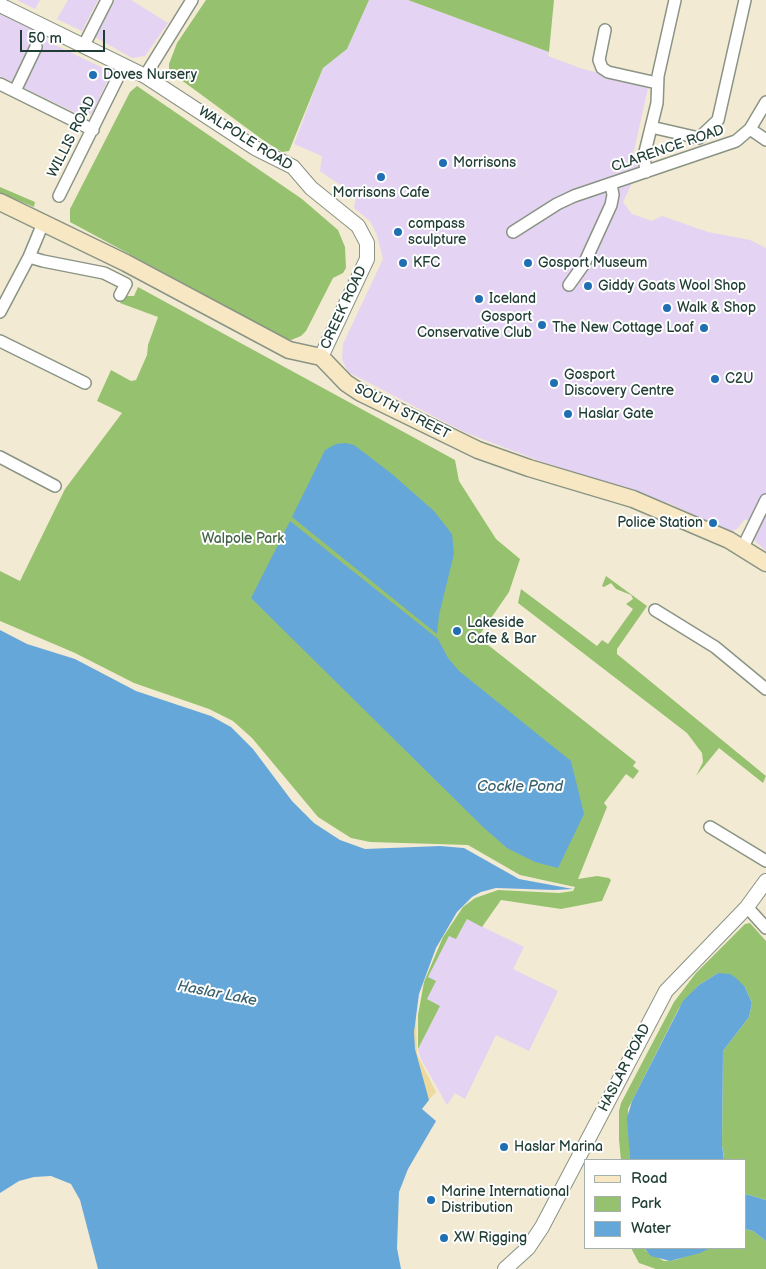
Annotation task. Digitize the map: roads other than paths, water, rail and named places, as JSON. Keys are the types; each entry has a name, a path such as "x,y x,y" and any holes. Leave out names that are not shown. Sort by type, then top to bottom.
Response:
{"main road":[{"path":"0,202 44,222 289,350 321,357"},
{"name":"SOUTH STREET","path":"321,357 346,382 361,393 478,450 529,468 628,497 704,528 743,547 766,562"}],"street":[{"path":"84,45 107,0"},
{"path":"145,76 192,0"},
{"path":"646,172 644,158 657,100 657,83 676,0"},
{"path":"651,129 699,138 714,125 720,115 745,0"},
{"name":"WALPOLE ROAD","path":"0,5 145,76 255,148 293,167 311,188 362,230"},
{"path":"605,30 599,60 602,68 608,72 657,83"},
{"path":"15,91 36,47"},
{"name":"WILLIS ROAD","path":"59,196 124,66"},
{"path":"0,84 93,130"},
{"name":"CLARENCE ROAD","path":"569,285 584,264 610,205 613,195 611,184 739,140 750,129 766,102"},
{"path":"750,129 766,140"},
{"path":"516,226 557,204 611,184"},
{"path":"0,312 29,257 44,222"},
{"name":"CREEK ROAD","path":"321,357 366,264 368,251 362,230"},
{"path":"29,257 43,262 98,271 130,286 120,294"},
{"path":"0,340 85,383"},
{"path":"0,457 45,475 55,486"},
{"path":"743,547 766,500"},
{"path":"655,610 715,647 766,690"},
{"path":"710,827 766,861"},
{"name":"HASLAR ROAD","path":"505,1269 528,1248 542,1227 666,991 747,906 766,881"},
{"path":"747,906 766,928"}],"water":[{"path":"346,443 354,445 392,474 434,511 452,534 454,554 439,615 437,634 292,517 325,450 336,444"},
{"name":"Cockle Pond","path":"290,521 438,639 448,658 459,671 571,761 584,814 558,868 535,862 507,848 483,827 251,598"},
{"name":"Haslar Lake","path":"0,630 27,644 75,659 136,691 211,716 231,727 253,749 292,801 314,823 340,840 365,849 440,846 464,848 519,879 573,889 496,888 481,892 472,897 457,912 436,948 419,994 414,1032 415,1049 429,1100 422,1109 436,1121 408,1169 399,1192 397,1248 401,1269 98,1269 80,1200 71,1184 51,1176 34,1177 19,1181 0,1193"},
{"path":"718,973 730,974 745,987 752,1003 749,1017 723,1051 722,1145 724,1159 630,1159 627,1118 632,1101 683,1001 699,985"},
{"path":"746,1194 766,1200 766,1241 753,1231 746,1229"},
{"path":"645,1249 709,1249 670,1261 651,1256"}],"place":[{"name":"Doves Nursery","path":"93,75"},
{"name":"Morrisons","path":"443,163"},
{"name":"Morrisons Cafe","path":"381,177"},
{"name":"compass sculpture","path":"398,232"},
{"name":"KFC","path":"403,263"},
{"name":"Gosport Museum","path":"528,263"},
{"name":"Giddy Goats Wool Shop","path":"588,286"},
{"name":"Iceland","path":"479,299"},
{"name":"Walk & Shop","path":"667,308"},
{"name":"Gosport Conservative Club","path":"542,325"},
{"name":"The New Cottage Loaf","path":"704,328"},
{"name":"C2U","path":"715,379"},
{"name":"Gosport Discovery Centre","path":"554,383"},
{"name":"Haslar Gate","path":"568,414"},
{"name":"Police Station","path":"713,523"},
{"name":"Lakeside Cafe & Bar","path":"457,631"},
{"name":"Haslar Marina","path":"504,1147"},
{"name":"Marine International Distribution","path":"431,1200"},
{"name":"XW Rigging","path":"444,1238"}],"park label":[{"name":"Walpole Park","path":"243,539"}]}
